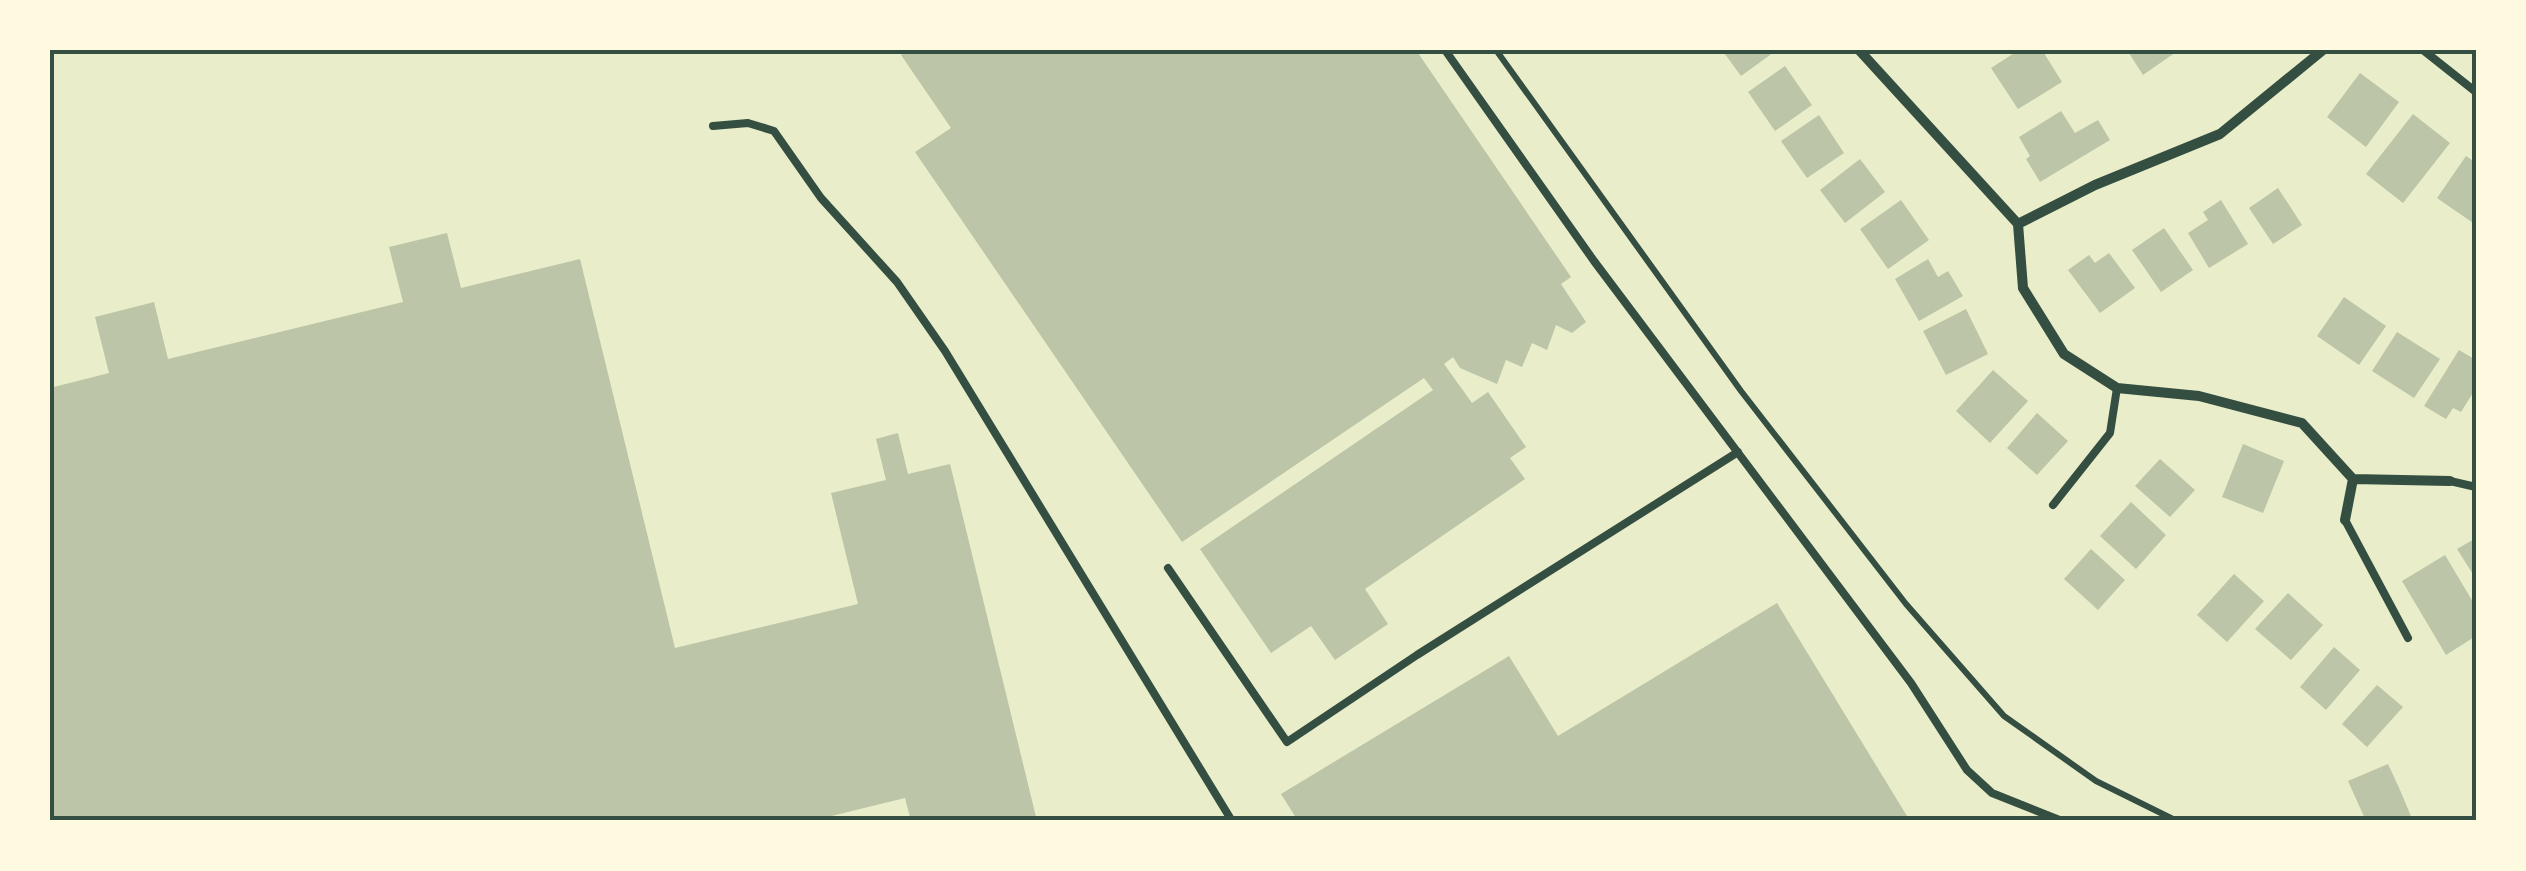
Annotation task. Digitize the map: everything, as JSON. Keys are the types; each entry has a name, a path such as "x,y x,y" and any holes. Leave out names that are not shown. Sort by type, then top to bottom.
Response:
{"street":[{"path":"1858,50 2018,224 2022,288 2064,354 2117,388 2199,396 2302,423 2353,479 2450,481"},
{"path":"2018,224 2095,184 2220,134 2324,50"},
{"path":"2346,520 2353,479"}],"lane":[{"path":"1445,50 1594,262 1911,682 1967,770 1992,793 2062,821"},
{"path":"2423,50 2476,92"},
{"path":"712,126 748,124 774,131 821,198 898,282 945,351 1232,821"},
{"path":"2053,506 2110,433 2117,388"},
{"path":"1168,568 1286,742 1738,452"},
{"path":"2450,481 2476,487"},
{"path":"2346,520 2408,638"}],"path":[{"path":"1496,50 1741,391 1906,604 2004,716 2096,782 2177,821"}],"building":[{"path":"907,50 1416,50 1571,277 1561,284 1586,322 1572,333 1556,325 1547,350 1532,343 1522,367 1506,360 1497,384 1460,368 1453,357 1444,364 1472,403 1488,392 1526,447 1510,458 1525,479 1365,589 1388,624 1335,660 1311,626 1271,653 1200,549 1433,390 1424,378 1182,542 915,152 951,128 901,55"},
{"path":"1722,50 1777,50 1741,76"},
{"path":"2019,50 2042,50 2062,82 2018,109 1991,68"},
{"path":"2127,50 2179,50 2143,75"},
{"path":"1785,66 1812,105 1775,131 1748,92"},
{"path":"2360,73 2399,102 2366,147 2327,117"},
{"path":"2061,111 2075,133 2098,120 2110,140 2040,182 2019,137"},
{"path":"2413,114 2450,143 2403,203 2366,174"},
{"path":"1819,115 1844,153 1807,178 1781,141"},
{"path":"2466,156 2476,163 2476,225 2437,198"},
{"path":"1860,159 1885,192 1845,223 1820,190"},
{"path":"2278,188 2302,225 2273,244 2249,208"},
{"path":"1901,200 1929,240 1888,269 1860,229"},
{"path":"2221,200 2248,244 2209,268 2188,233 2208,220 2203,212"},
{"path":"2164,228 2193,270 2161,292 2132,250"},
{"path":"447,233 461,288 580,259 675,648 858,604 831,493 886,480 876,439 898,433 908,474 950,464 1037,821 911,821 905,798 811,821 50,821 50,388 109,373 95,317 154,302 168,359 403,302 389,247"},
{"path":"2109,253 2135,288 2100,313 2068,270 2089,255 2095,263"},
{"path":"1928,259 1938,277 1948,271 1963,296 1919,321 1895,279"},
{"path":"2344,297 2386,326 2359,365 2317,336"},
{"path":"1966,309 1988,354 1946,375 1923,331"},
{"path":"2397,332 2440,359 2414,398 2372,371"},
{"path":"2459,350 2476,360 2476,388 2461,412 2453,408 2446,419 2424,406"},
{"path":"1993,370 2028,401 1990,443 1956,411"},
{"path":"2037,413 2068,441 2037,475 2007,448"},
{"path":"2243,444 2284,461 2263,513 2222,497"},
{"path":"2160,459 2195,490 2170,517 2135,486"},
{"path":"2131,502 2166,535 2136,569 2100,536"},
{"path":"2476,538 2476,579 2457,549"},
{"path":"2091,549 2125,580 2098,610 2064,579"},
{"path":"2445,555 2476,607 2476,636 2446,655 2402,581"},
{"path":"2234,574 2264,601 2227,642 2197,615"},
{"path":"2288,593 2323,625 2291,660 2255,629"},
{"path":"1777,603 1910,821 1298,821 1281,794 1509,656 1558,736"},
{"path":"2334,647 2360,670 2326,710 2300,687"},
{"path":"2377,685 2403,707 2367,747 2342,724"},
{"path":"2388,764 2413,821 2366,821 2348,781"}]}
